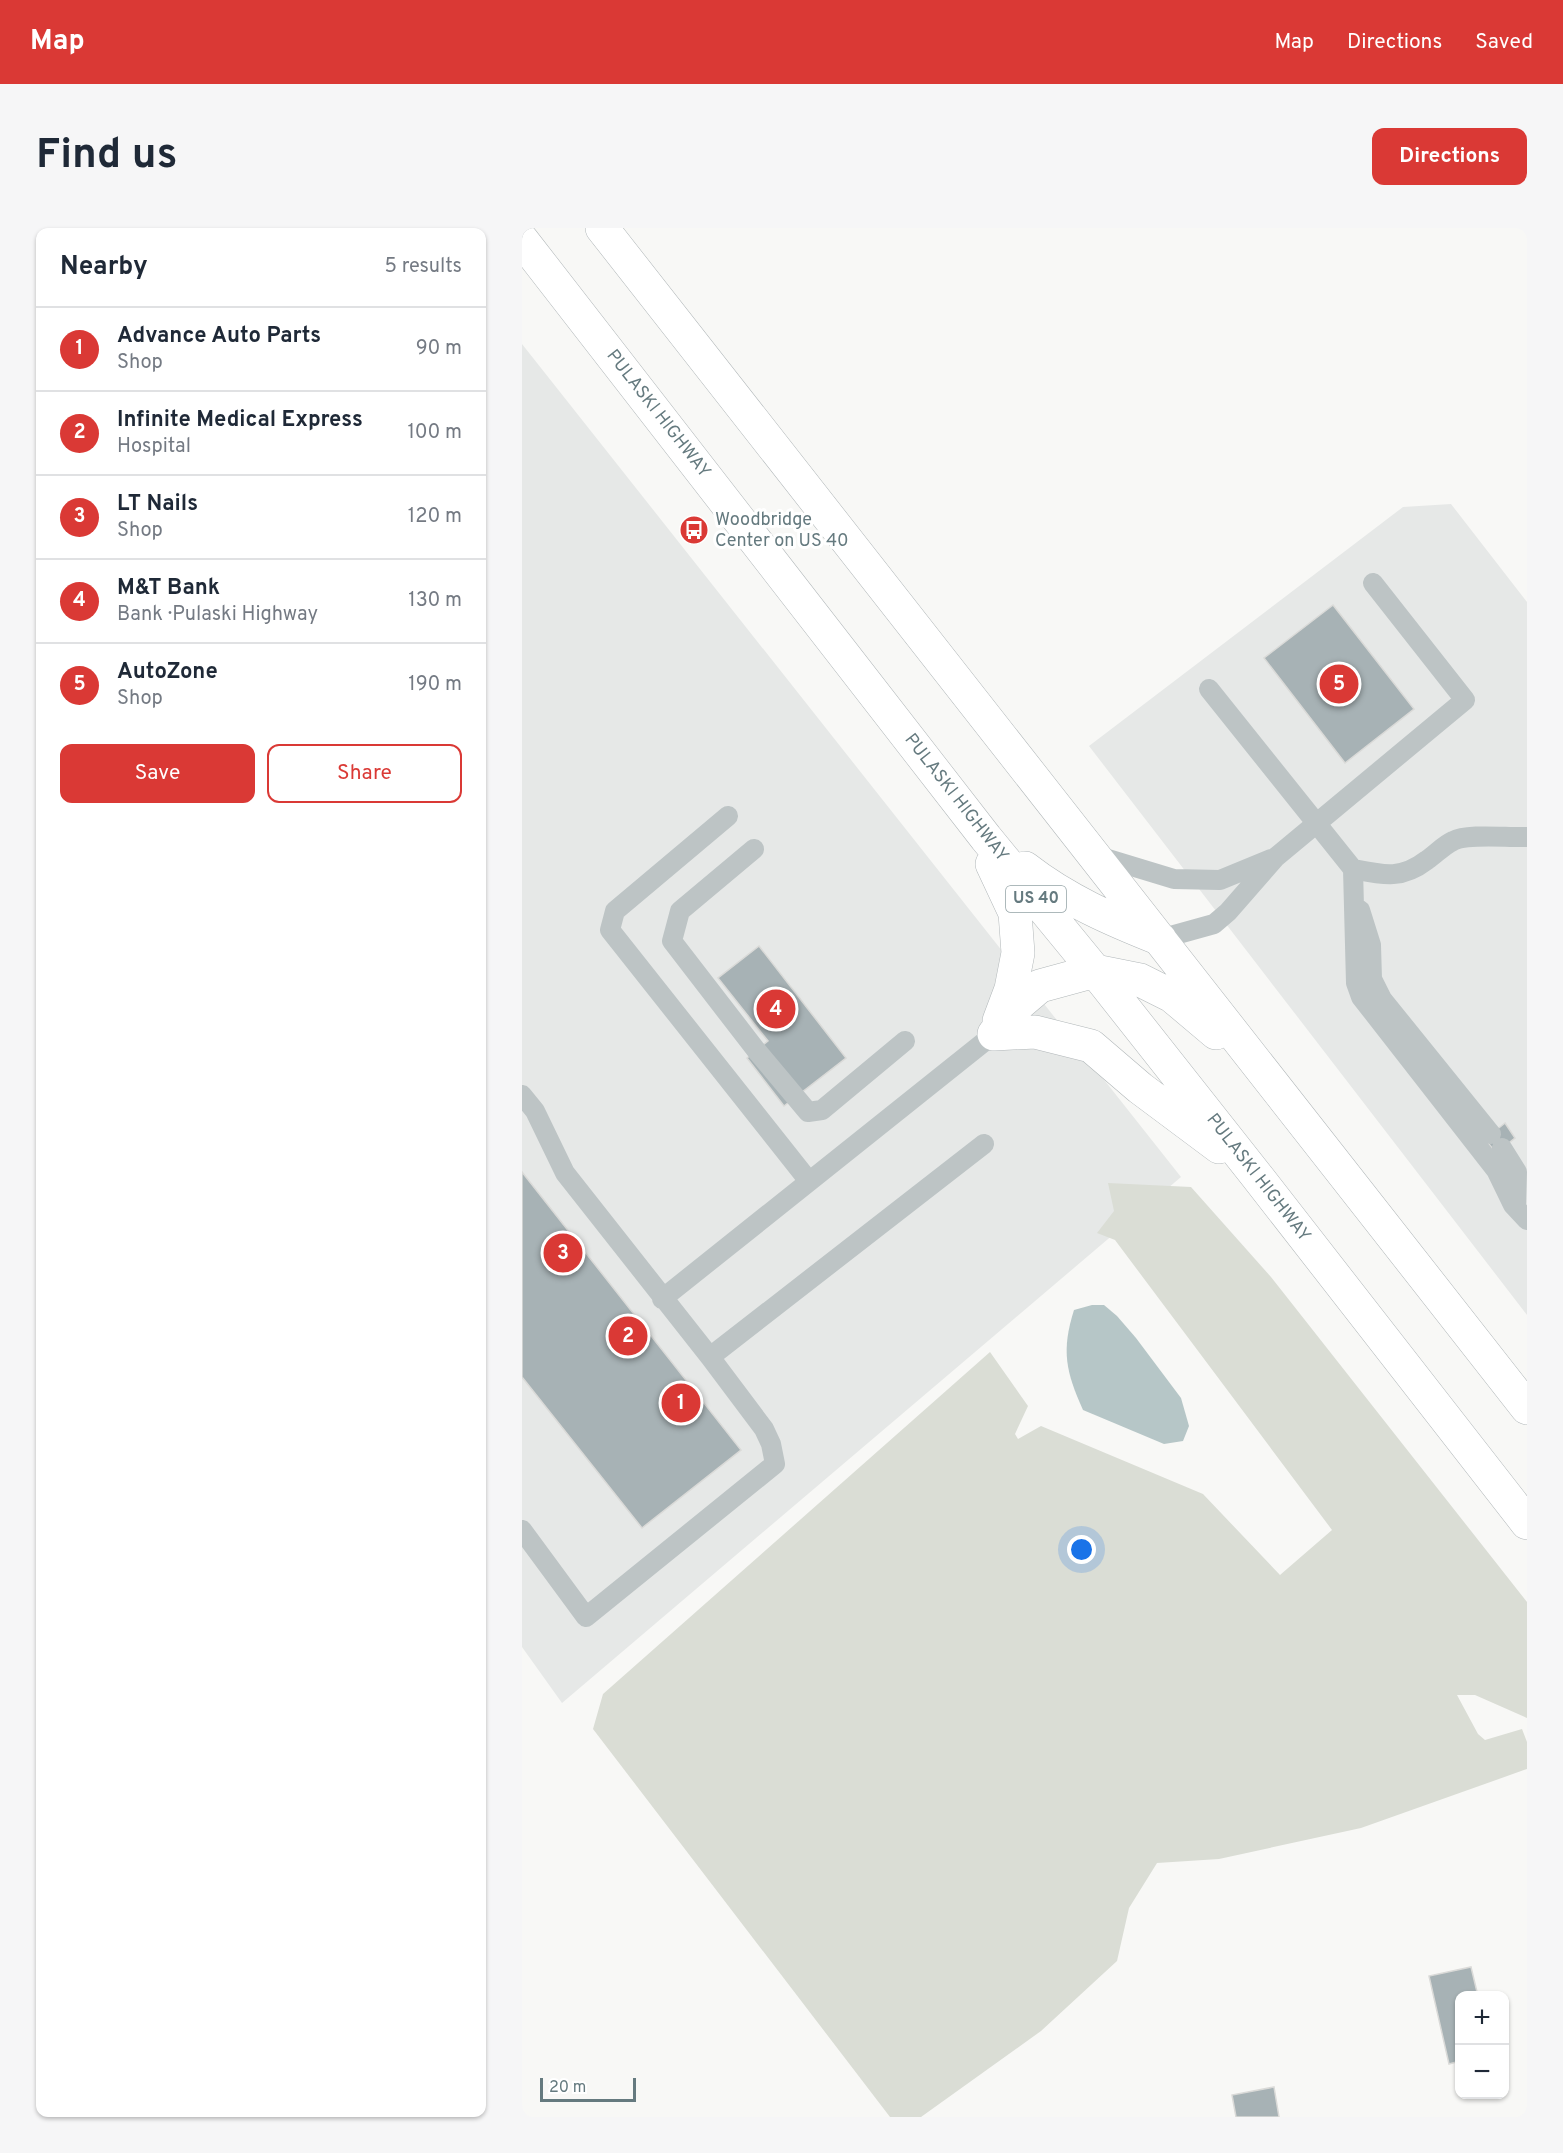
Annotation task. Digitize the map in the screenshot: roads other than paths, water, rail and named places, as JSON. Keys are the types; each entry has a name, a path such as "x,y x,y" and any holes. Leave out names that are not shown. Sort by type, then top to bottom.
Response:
{"highway":[{"path":"603,228 1527,1408"},
{"name":"PULASKI HIGHWAY","path":"522,240 978,827 1257,1175 1527,1523"},
{"path":"522,251 548,274"},
{"path":"978,827 1049,887 1091,910 1160,939"},
{"path":"978,827 1015,913 1018,953 1011,989 994,1034"},
{"path":"994,1034 1014,1008 1040,986 1095,972 1140,980 1172,996 1266,1075"},
{"path":"994,1034 1035,1032 1091,1046 1140,1088 1257,1175"}],"lane":[{"path":"1160,939 1214,924 1228,912 1276,857 1466,700 1373,583"},
{"path":"1209,689 1353,869 1356,983 1361,997 1496,1170 1522,1214"},
{"path":"728,816 615,911 610,930 808,1180"},
{"path":"1353,869 1396,875 1414,870 1454,840 1470,836 1527,837"},
{"path":"754,849 680,911 672,940 756,1050 808,1112 822,1110 905,1041"},
{"path":"1093,854 1174,879 1220,880 1276,857"},
{"path":"1353,894 1371,945 1372,979 1383,999 1497,1141 1517,1172 1522,1214"},
{"path":"662,1299 808,1180 994,1034"},
{"path":"522,1095 535,1111 565,1173 764,1429 771,1444 775,1464 586,1617 522,1530"},
{"path":"710,1357 984,1144"}],"place":[{"name":"Woodbridge Center on US 40","path":"694,530"},
{"name":"AutoZone","path":"1339,684"},
{"name":"M&T Bank","path":"776,1009"},
{"name":"LT Nails","path":"563,1253"},
{"name":"Infinite Medical Express","path":"628,1336"},
{"name":"Advance Auto Parts","path":"681,1403"}]}
